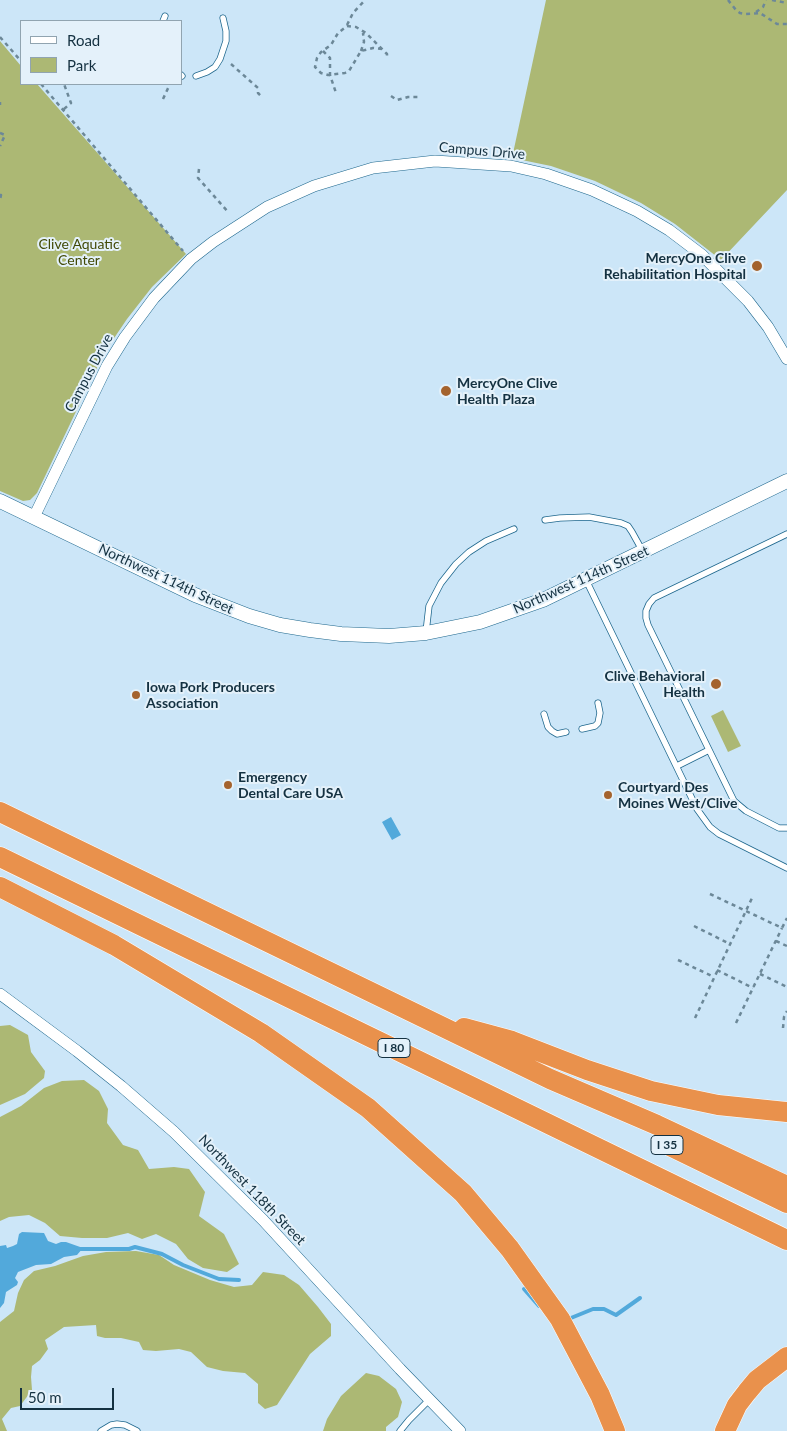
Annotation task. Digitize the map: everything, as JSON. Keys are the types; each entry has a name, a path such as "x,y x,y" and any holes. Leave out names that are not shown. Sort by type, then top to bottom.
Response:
{"highway":[{"path":"0,812 413,1014 550,1079 656,1125 787,1186"},
{"name":"I 80","path":"0,857 787,1240"},
{"path":"0,887 122,950 261,1034 368,1108 463,1193 510,1249 560,1319 600,1395 615,1431"},
{"path":"413,1014 512,1041 587,1070 651,1091 718,1105 787,1112"},
{"name":"I 35","path":"550,1079 649,1136 787,1203"},
{"path":"725,1431 737,1405 757,1380 787,1357"}],"street":[{"name":"Campus Drive","path":"34,517 107,366 154,298 191,259 213,242 266,208 314,186 373,168 435,161 510,166 546,174 592,190 637,211 668,230 702,255 748,301 768,327 787,359"},
{"name":"Northwest 114th Street","path":"0,501 195,595 235,611 280,625 363,635 389,636 426,633 480,622 543,600 787,481"},
{"name":"Northwest 118th Street","path":"0,994 77,1051 174,1132 263,1220 429,1400 460,1431"}],"lane":[{"path":"196,76 215,67 220,59 226,41 223,18"},
{"path":"545,520 589,517 621,523 628,526 643,552"},
{"path":"426,633 429,606 442,583 456,564 469,552 486,541 514,528"},
{"path":"787,534 654,598 646,611 648,625 734,801 739,807 779,828 787,828"},
{"path":"586,580 698,809 710,827 719,834 787,868"},
{"path":"582,729 595,726 598,723 600,713 598,703"},
{"path":"544,714 552,731 557,734 566,732"},
{"path":"677,766 708,750"},
{"path":"400,1431 429,1400"},
{"path":"102,1431 111,1425 117,1424 125,1425 137,1431"}],"path":[{"path":"363,31 364,42 361,51 349,70 338,75 330,75 321,73 314,67 317,58 331,45 338,32 347,26 353,13 364,0"},
{"path":"728,0 731,6 740,13 745,14 755,12 763,7 766,0"},
{"path":"772,0 787,3"},
{"path":"763,7 766,16"},
{"path":"755,12 766,16 777,24 787,24"},
{"path":"347,26 356,27 363,31 387,54 387,59"},
{"path":"0,37 20,60"},
{"path":"361,51 372,48 382,49"},
{"path":"323,51 330,58 330,75 336,93"},
{"path":"231,64 258,88 258,93 262,97"},
{"path":"42,85 191,259"},
{"path":"64,85 71,102 64,109"},
{"path":"163,99 170,85"},
{"path":"391,96 398,100 408,96 420,97"},
{"path":"0,133 5,135 0,146"},
{"path":"199,169 198,178 229,213"},
{"path":"0,195 0,200"},
{"path":"710,894 782,928"},
{"path":"695,1018 752,896"},
{"path":"736,1023 787,918"},
{"path":"694,926 730,944"},
{"path":"776,941 787,946"},
{"path":"678,960 714,978"},
{"path":"717,970 753,988"},
{"path":"760,974 787,987"},
{"path":"783,1028 784,1017 787,1011"}],"green space":[{"path":"546,0 787,0 787,190 721,260 675,224 641,203 595,181 551,166 512,158"},
{"name":"Clive Aquatic Center","path":"0,41 20,65 20,85 38,85 186,254 152,287 104,353 37,493 30,500 23,501 0,491"},
{"path":"723,710 741,746 728,752 711,716"},
{"path":"10,1025 28,1035 31,1052 45,1071 44,1078 25,1094 0,1105 0,1026"},
{"path":"84,1080 99,1091 108,1109 107,1123 123,1145 138,1150 149,1169 174,1167 189,1169 205,1192 199,1216 224,1234 239,1264 227,1272 203,1268 188,1259 176,1244 156,1234 142,1239 128,1233 107,1238 82,1238 60,1236 45,1223 29,1215 9,1217 0,1221 0,1117 21,1106 44,1088 62,1081"},
{"path":"136,1251 159,1255 174,1265 210,1280 234,1287 252,1285 263,1272 284,1275 299,1285 318,1307 331,1324 331,1336 310,1354 277,1405 265,1409 258,1403 258,1384 245,1373 207,1367 191,1352 179,1349 143,1350 139,1342 97,1336 96,1325 64,1327 45,1340 48,1349 40,1360 32,1366 32,1390 20,1406 11,1408 2,1419 7,1431 0,1431 0,1322 14,1311 18,1293 24,1280 34,1271 83,1256 106,1252"},
{"path":"366,1373 379,1376 396,1389 402,1402 398,1417 386,1427 386,1431 323,1431 327,1419 341,1396"}],"water":[{"path":"391,817 401,835 392,840 382,822"},
{"path":"22,1232 44,1233 48,1241 56,1244 66,1242 83,1248 77,1255 64,1257 51,1264 36,1265 18,1272 15,1278 18,1282 17,1285 6,1292 4,1303 0,1308 0,1246 6,1245 7,1248 17,1244 19,1234"}],"waterway":[{"path":"78,1249 129,1249 135,1247 162,1254 183,1265 219,1279 239,1280"},
{"path":"524,1289 539,1306"},
{"path":"566,1320 593,1309 604,1309 616,1315 640,1298"}],"place":[{"name":"MercyOne Clive Rehabilitation Hospital","path":"757,266"},
{"name":"MercyOne Clive Health Plaza","path":"446,391"},
{"name":"Clive Behavioral Health","path":"716,684"},
{"name":"Iowa Pork Producers Association","path":"136,695"},
{"name":"Emergency Dental Care USA","path":"228,785"},
{"name":"Courtyard Des Moines West/Clive","path":"608,795"}]}
